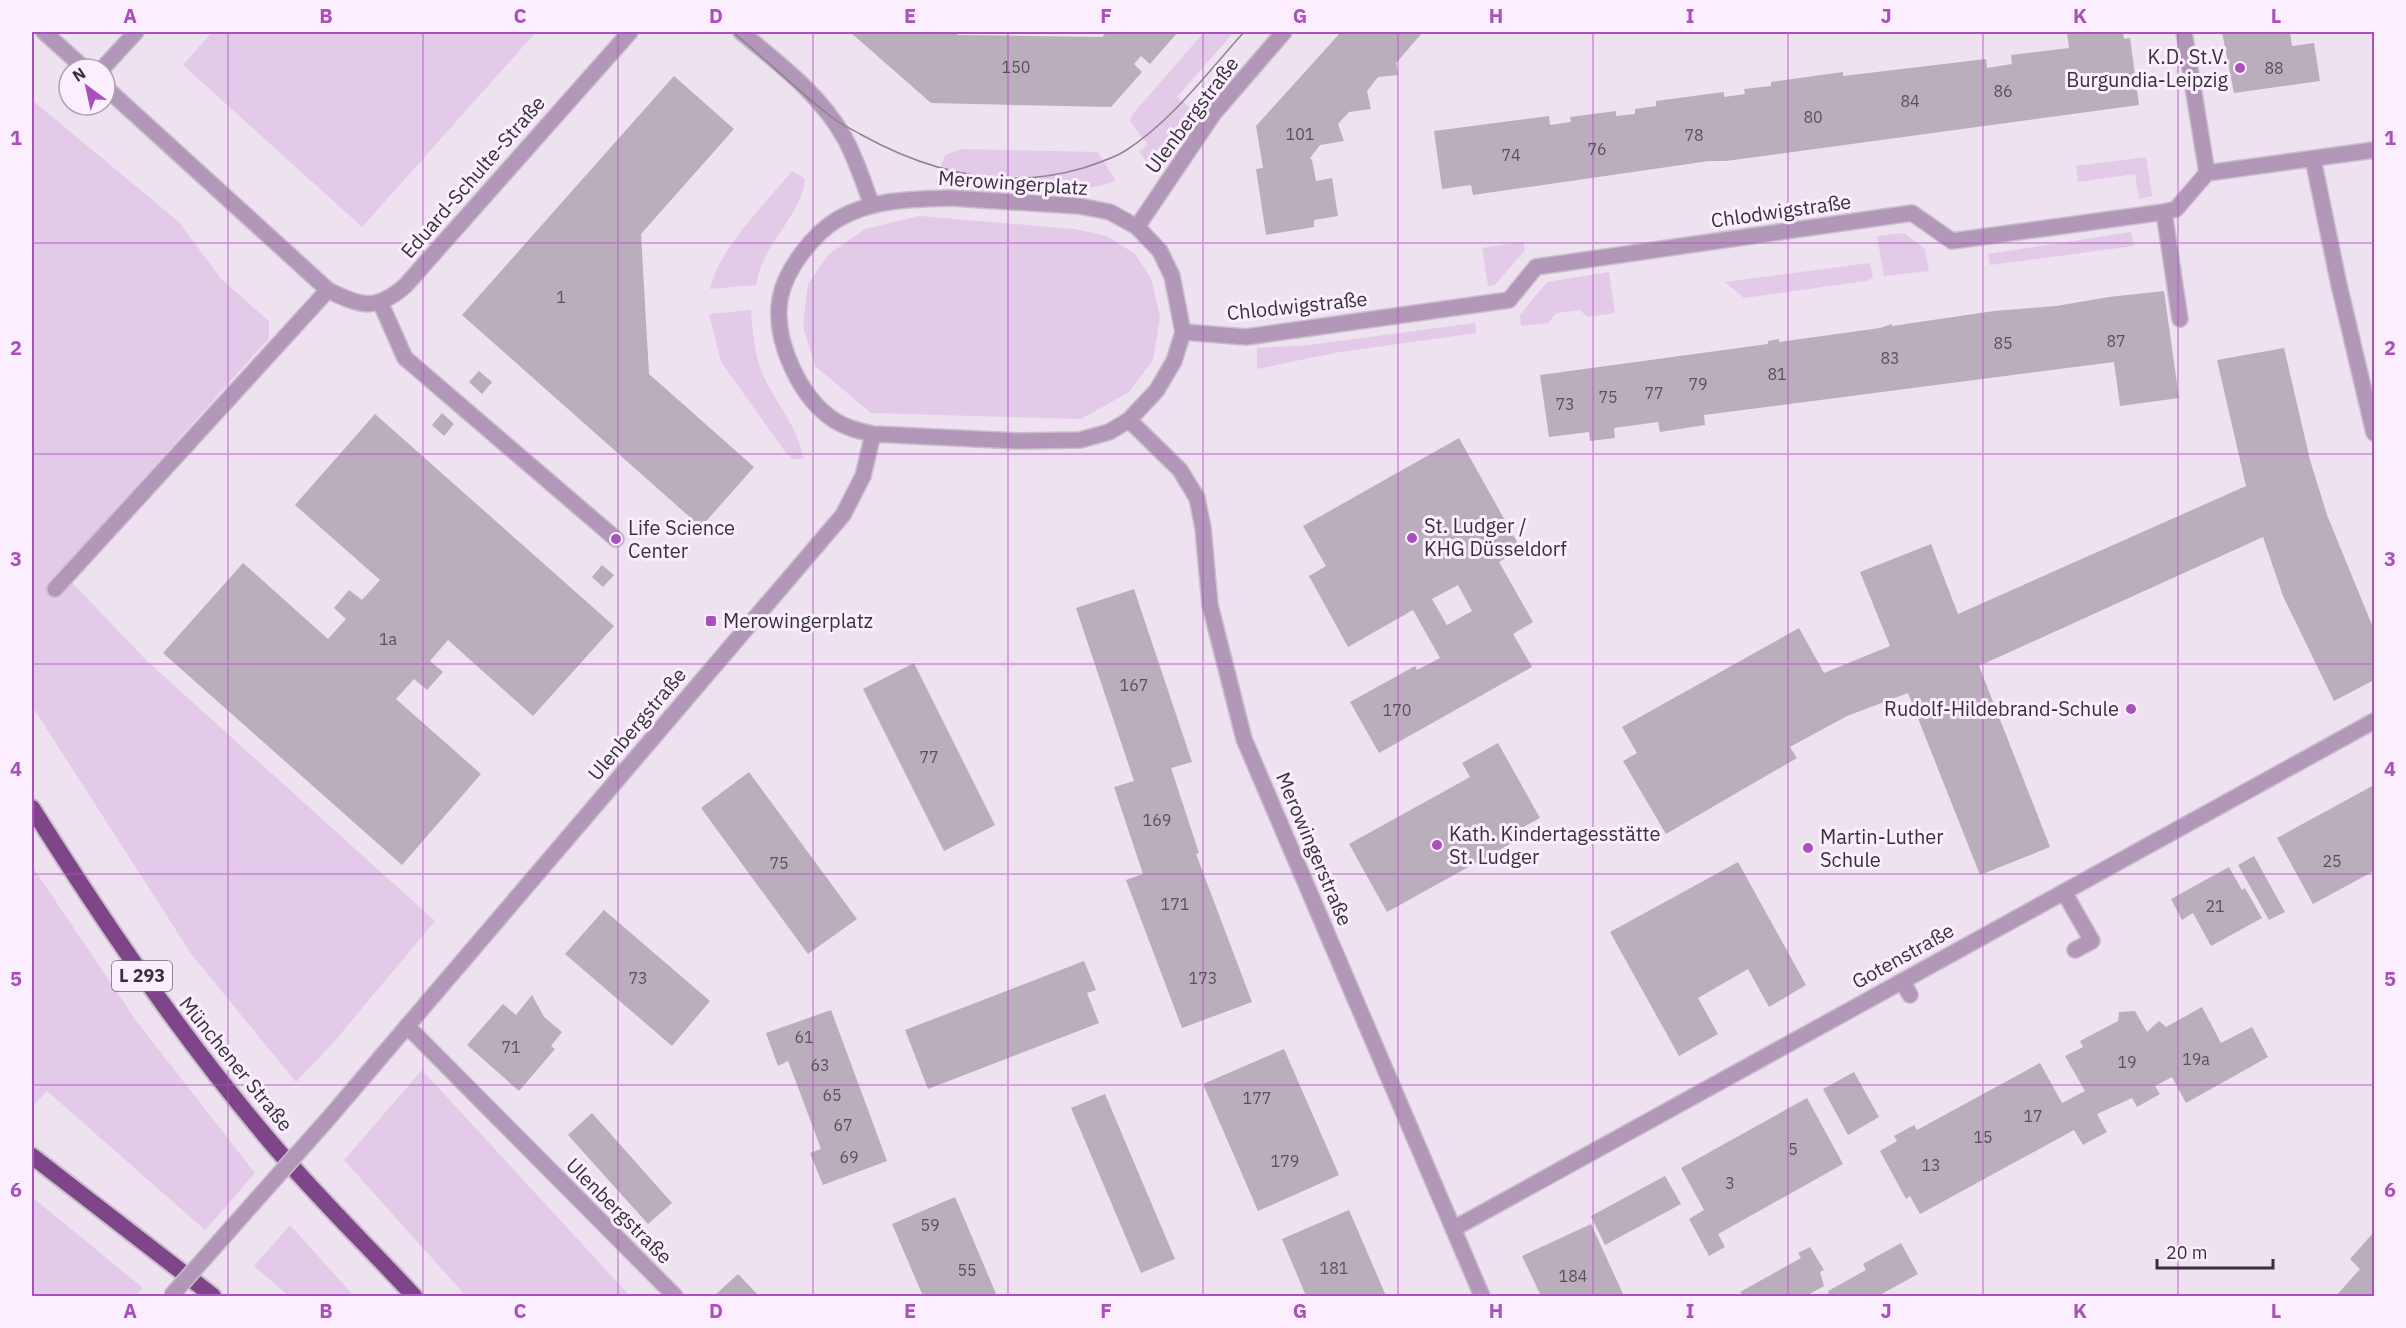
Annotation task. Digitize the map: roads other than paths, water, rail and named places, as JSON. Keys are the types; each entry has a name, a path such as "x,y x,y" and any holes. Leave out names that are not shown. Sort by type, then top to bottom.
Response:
{"highway":[{"name":"Münchener Straße","path":"32,808 93,906 165,1009 264,1134 414,1296"},
{"path":"32,1156 213,1296"}],"street":[{"path":"44,32 72,57"},
{"path":"113,57 136,32"},
{"name":"Eduard-Schulte-Straße","path":"381,304 405,286 630,32"},
{"path":"741,32 815,97 831,117 848,145 872,205"},
{"name":"Ulenbergstraße","path":"1137,227 1214,113 1284,32"},
{"path":"2184,32 2206,173 2374,150"},
{"path":"117,98 328,290 357,302 381,304 405,358 616,539"},
{"path":"2313,159 2339,285 2374,433"},
{"name":"Chlodwigstraße","path":"1183,332 1246,337 1509,300 1536,267 1912,213 1952,241 2164,212 2176,210 2206,173"},
{"name":"Merowingerplatz","path":"950,198 1079,206 1110,212 1137,227 1160,250 1172,276 1183,332 1174,361 1158,390 1129,420 1109,432 1080,440 1019,441 873,434 855,430 833,420 800,382 782,341 779,316 780,299 790,274 808,246 837,220 872,205 897,200 950,198"},
{"path":"2164,212 2180,319"},
{"path":"55,589 328,290"},
{"name":"Merowingerstraße","path":"1129,420 1180,470 1197,498 1203,528 1210,606 1244,739 1482,1296"},
{"name":"Ulenbergstraße","path":"171,1296 328,1119 843,515 863,476 873,434"},
{"name":"Gotenstraße","path":"1453,1229 2374,720"},
{"path":"2064,892 2092,940 2075,950"},
{"path":"1902,981 1910,995"},
{"name":"Ulenbergstraße","path":"407,1026 675,1296"}],"tram line":[{"path":"733,32 840,123 887,148 914,159 941,168 997,178 1054,175 1110,159 1125,151 1174,111 1244,32"}],"place":[{"name":"K.D. St.V. Burgundia-Leipzig","path":"2240,68"},
{"name":"St. Ludger / KHG Düsseldorf","path":"1412,538"},
{"name":"Life Science Center","path":"616,539"},
{"name":"Merowingerplatz","path":"711,621"},
{"name":"Rudolf-Hildebrand-Schule","path":"2131,709"},
{"name":"Kath. Kindertagesstätte St. Ludger","path":"1437,845"},
{"name":"Martin-Luther Schule","path":"1808,848"}]}
